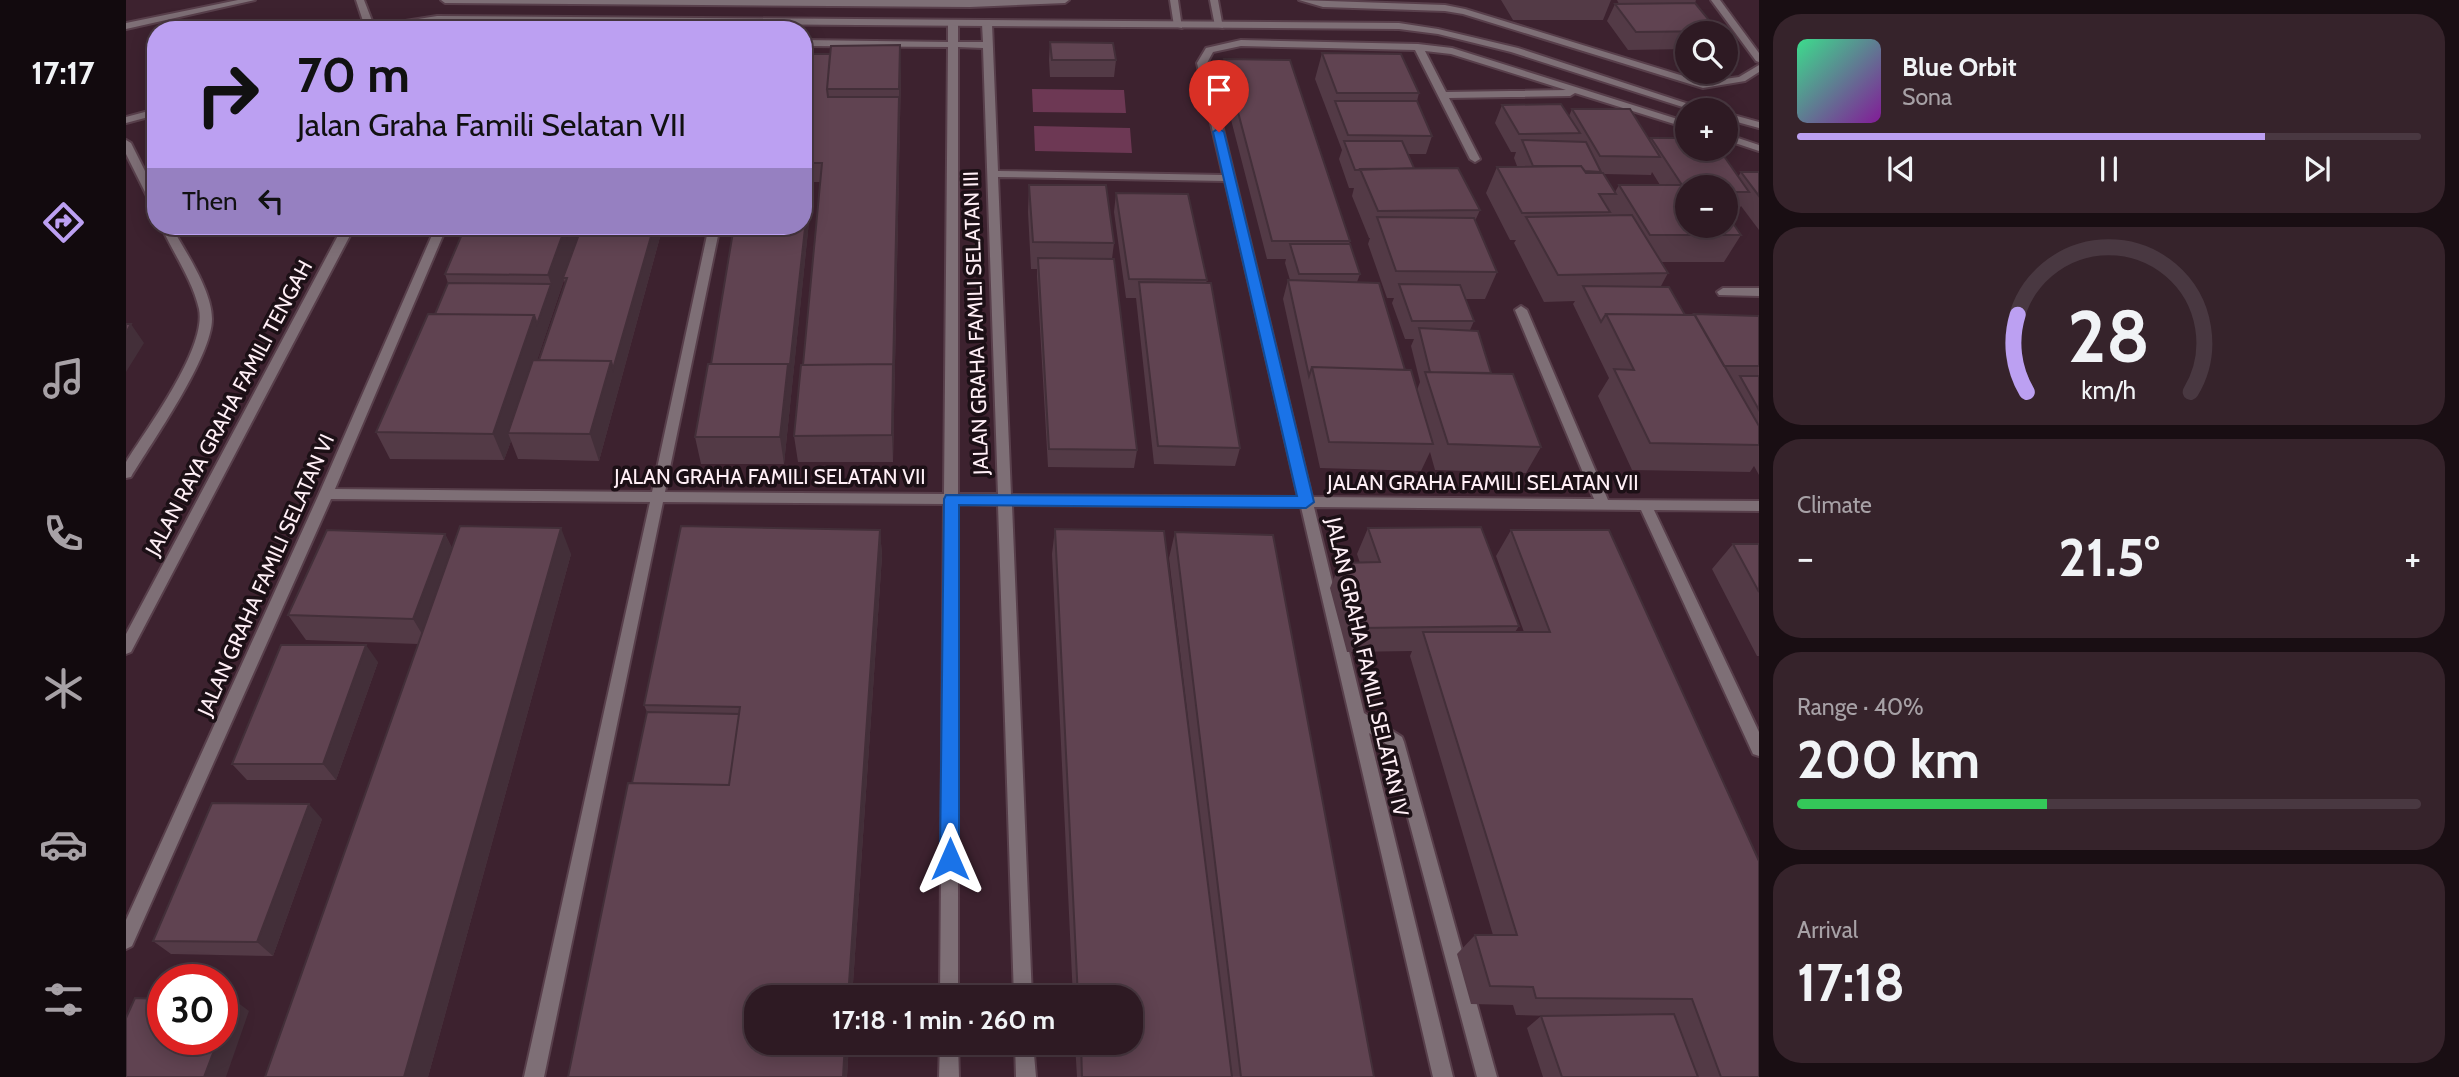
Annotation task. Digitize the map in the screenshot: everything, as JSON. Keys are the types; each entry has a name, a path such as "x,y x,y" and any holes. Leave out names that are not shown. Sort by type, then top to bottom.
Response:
{"street":[{"path":"150,21 251,0"},
{"path":"360,0 368,21"},
{"path":"445,0 1065,0"},
{"path":"1174,0 1179,26"},
{"path":"1214,0 1220,26"},
{"path":"1303,0 1323,4 1445,8 1465,12 1691,83 1727,83 1749,76 1759,68"},
{"path":"1459,0 1465,12"},
{"path":"1715,0 1759,59"},
{"path":"424,21 516,21"},
{"path":"126,26 147,22"},
{"path":"812,23 1399,26 1435,30 1479,41 1675,102"},
{"name":"JALAN GRAHA FAMILI SELATAN III","path":"949,985 953,24"},
{"name":"JALAN GRAHA FAMILI SELATAN III","path":"988,24 1023,985"},
{"path":"812,43 988,46"},
{"name":"JALAN GRAHA FAMILI SELATAN IV","path":"1418,47 1241,43 1209,50 1202,63 1443,1077"},
{"path":"1418,47 1451,51 1675,121"},
{"path":"1418,47 1475,159"},
{"path":"1442,95 1583,93"},
{"path":"126,120 147,114"},
{"path":"1738,119 1759,125"},
{"path":"1738,141 1759,148"},
{"path":"126,143 147,186"},
{"path":"993,174 1229,177"},
{"path":"126,473 196,356 206,321 197,289 170,235"},
{"name":"JALAN RAYA GRAHA FAMILI TENGAH","path":"126,648 344,235"},
{"name":"JALAN GRAHA FAMILI SELATAN VI","path":"126,940 326,494 437,235"},
{"path":"534,1077 714,235"},
{"path":"1723,292 1759,292"},
{"path":"1521,310 1603,504"},
{"name":"JALAN GRAHA FAMILI SELATAN VII","path":"326,494 1759,506"},
{"path":"1645,505 1753,724 1759,749"},
{"path":"1357,717 1396,742 1487,1077"},
{"path":"949,1055 949,1077"},
{"path":"1025,1055 1026,1077"}],"shaded area":[{"path":"1032,89 1124,90 1126,113 1033,112"},
{"path":"1034,126 1130,128 1132,153 1035,151"}],"building":[{"path":"1695,3 1710,21 1675,21 1675,32 1636,32 1615,4"},
{"path":"1050,42 1113,43 1116,60 1052,60"},
{"path":"900,45 899,89 827,89 831,46"},
{"path":"1322,53 1401,54 1419,93 1337,93"},
{"path":"812,54 830,54 828,97 899,97 893,373 893,364 803,365 822,163 812,163"},
{"path":"1224,59 1290,60 1350,241 1272,241"},
{"path":"1335,101 1417,101 1432,136 1348,135"},
{"path":"1561,104 1580,133 1519,134 1502,105"},
{"path":"1572,109 1630,109 1660,157 1600,156"},
{"path":"1651,138 1675,138 1675,161 1727,161 1737,175 1675,175"},
{"path":"1522,140 1586,142 1601,172 1585,171 1581,166 1533,166"},
{"path":"1344,141 1402,141 1414,168 1355,170"},
{"path":"1581,166 1586,173 1603,173 1616,194 1599,194 1610,212 1522,213 1497,167"},
{"path":"1458,168 1480,210 1378,211 1360,169"},
{"path":"1741,172 1759,172 1759,196"},
{"path":"1738,176 1749,192 1738,192"},
{"path":"1029,185 1106,185 1114,243 1033,242"},
{"path":"1619,185 1675,185 1675,235 1650,235"},
{"path":"1116,193 1188,194 1207,280 1129,279"},
{"path":"1632,215 1668,273 1558,275 1526,217"},
{"path":"1377,217 1474,218 1497,272 1396,271"},
{"path":"462,235 562,235 548,275 445,274"},
{"path":"579,235 651,235 613,369 611,361 539,360 567,278 563,278"},
{"path":"732,235 804,235 789,373 788,364 711,364"},
{"path":"1290,244 1350,244 1360,274 1299,274"},
{"path":"1038,258 1114,259 1137,450 1049,449"},
{"path":"1288,280 1379,283 1405,370 1312,367 1309,376"},
{"path":"1139,282 1211,283 1240,448 1158,446"},
{"path":"448,283 551,284 537,324 534,315 435,314"},
{"path":"1399,284 1460,285 1474,321 1412,321"},
{"path":"1583,286 1669,287 1685,315 1606,314 1601,322"},
{"path":"428,314 534,315 493,434 376,432"},
{"path":"1606,314 1695,315 1759,426 1759,445 1650,443 1614,369 1634,370"},
{"path":"1694,314 1759,316 1759,366 1724,366"},
{"path":"1419,328 1478,331 1491,373 1430,372"},
{"path":"533,360 611,361 590,434 508,433"},
{"path":"708,364 788,364 780,437 695,437"},
{"path":"893,364 892,435 794,436 801,365"},
{"path":"1312,367 1411,370 1433,444 1329,442"},
{"path":"1425,372 1513,374 1541,447 1448,444"},
{"path":"1740,376 1759,376 1759,410"},
{"path":"460,526 561,528 404,1077 265,1077"},
{"path":"681,526 880,530 849,985 744,985 744,1055 844,1055 843,1077 568,1077 628,783 729,785 740,707 644,705"},
{"path":"1481,527 1519,626 1359,628 1340,563 1380,562 1368,528"},
{"path":"1055,529 1164,531 1232,1077 1082,1077 1081,1055 1143,1055 1143,985 1077,985"},
{"path":"327,530 445,534 413,619 288,615"},
{"path":"1511,530 1609,530 1759,861 1759,1077 1721,1077 1692,999 1536,998 1533,987 1490,986 1475,935 1517,935 1423,632 1550,632"},
{"path":"1175,532 1273,535 1374,1077 1241,1077"},
{"path":"1733,544 1759,544 1759,592"},
{"path":"281,645 366,645 323,764 232,764"},
{"path":"647,712 739,714 729,785 632,783"},
{"path":"212,803 309,804 257,942 153,941"},
{"path":"135,998 147,998 147,1055 212,1055 204,1077 126,1077 126,1018"},
{"path":"1674,1014 1698,1077 1562,1077 1541,1016"}],"route":[{"path":"950,859 951,499 1306,502 1219,132"}]}
